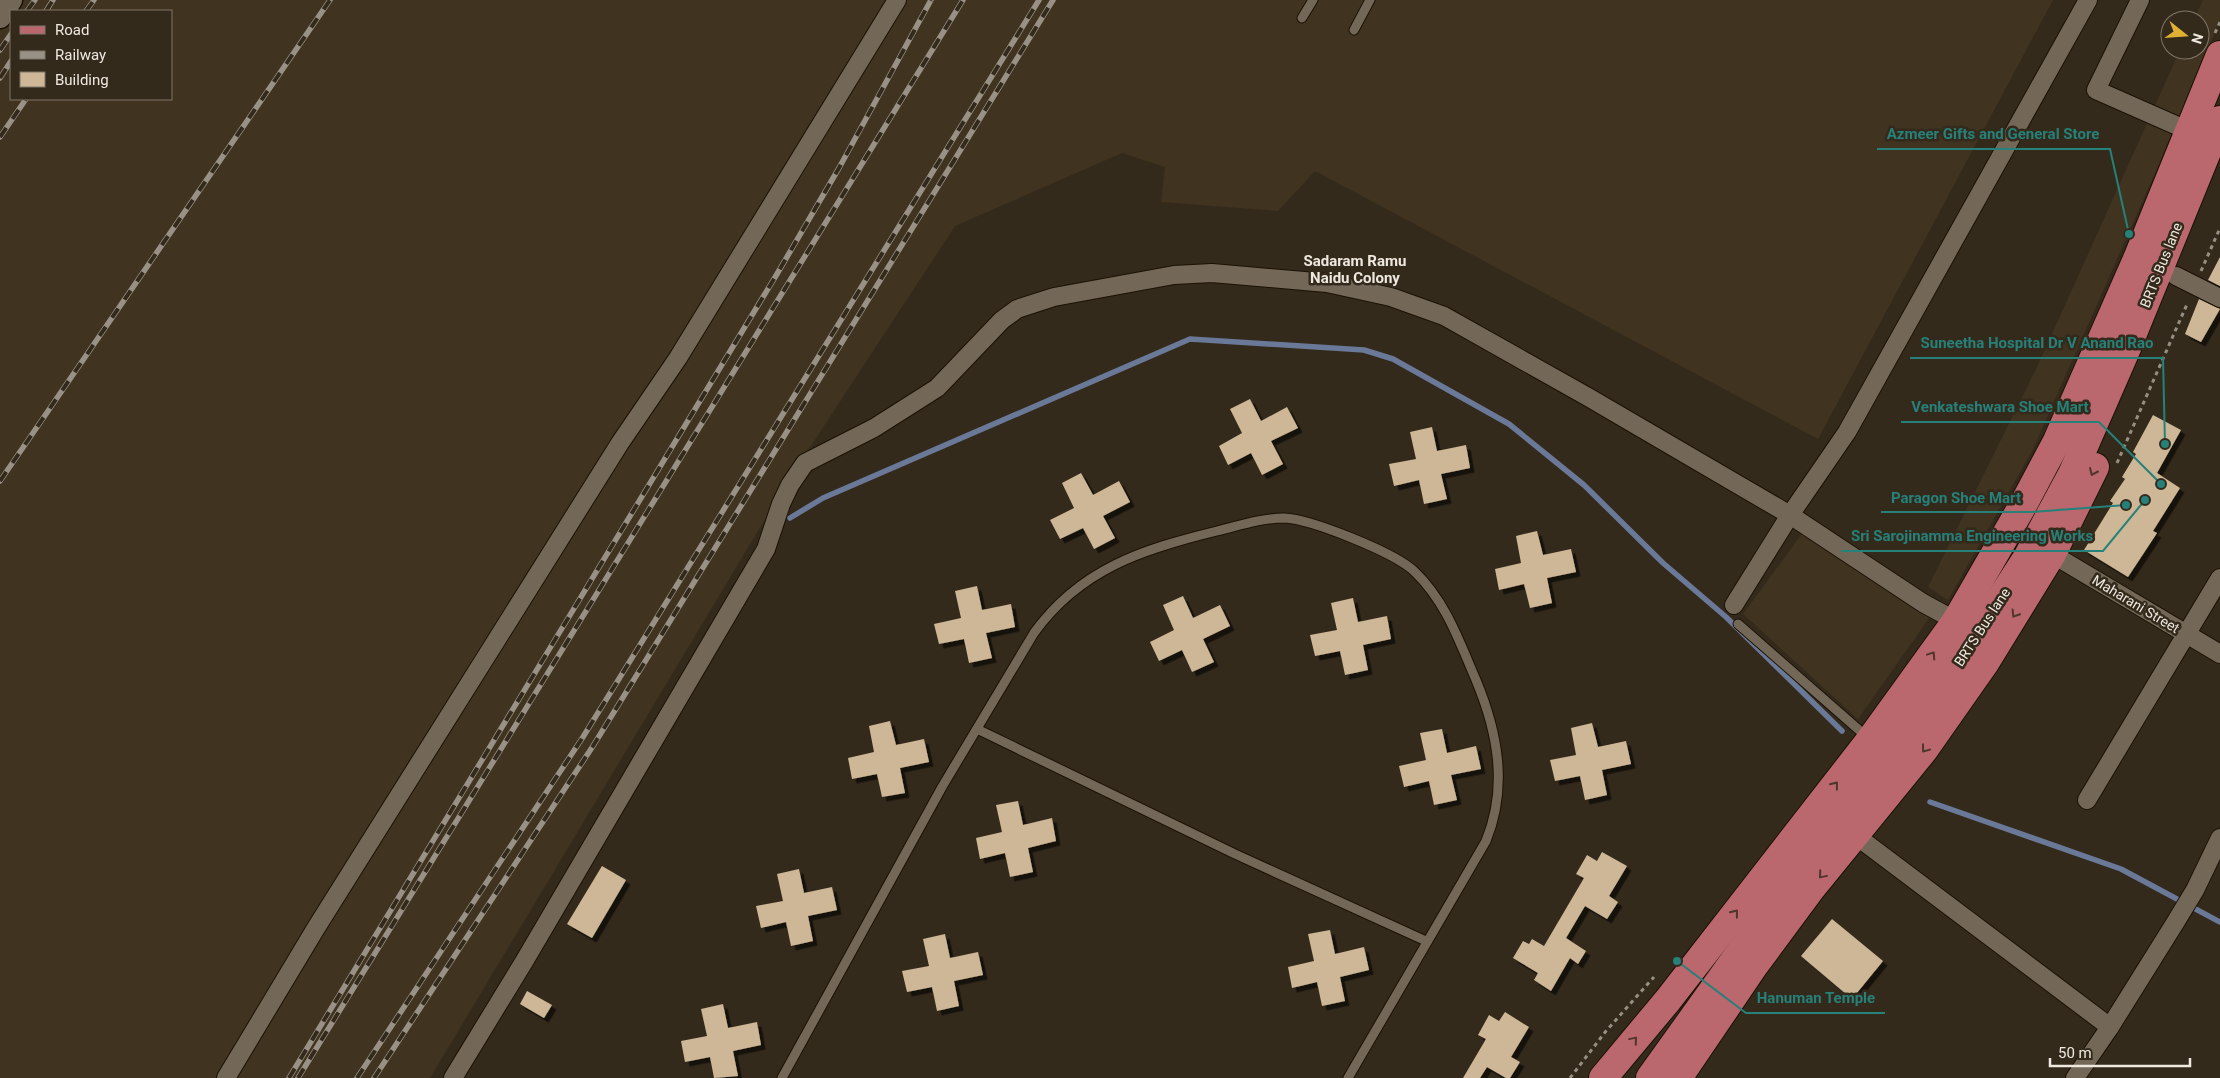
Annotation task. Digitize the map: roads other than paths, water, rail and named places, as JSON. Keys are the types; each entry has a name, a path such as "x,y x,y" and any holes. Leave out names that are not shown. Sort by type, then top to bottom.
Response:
{"main road":[{"path":"1603,1078 1668,1000 1870,740 1956,621 2023,505 2057,441 2137,259 2189,131 2217,45"},
{"name":"BRTS Bus lane","path":"1650,1078 1779,898 1889,758 1955,669 2028,556 2072,474 2127,348 2220,120"},
{"path":"1678,1078 1754,966 1810,889 1924,750 1985,663 2052,554 2079,503 2106,443 2220,168"},
{"path":"2102,339 2127,348"}],"street":[{"path":"0,17 11,0"},
{"path":"226,1078 316,928 620,443 678,358 898,0"},
{"path":"1734,605 1790,515 1847,432 2088,0"},
{"path":"2140,0 2096,90 2189,131"},
{"path":"453,1078 525,960 766,549 787,491 805,464 874,428 937,388 1002,320 1017,309 1054,297 1174,275 1212,272 1327,283 1391,296 1444,316 1596,402 1790,515 1923,603 1956,621"},
{"path":"2176,276 2220,298"},
{"name":"Maharani Street","path":"2052,554 2220,654"},
{"path":"2087,800 2220,578"},
{"path":"1855,835 2110,1027"},
{"path":"2075,1078 2110,1027 2215,860 2220,838"}],"lane":[{"path":"1302,18 1312,0"},
{"path":"1354,30 1370,0"},
{"path":"782,1078 879,900 977,729 1048,613 1068,594 1094,576 1145,550 1257,522 1284,518 1306,522 1395,556 1415,571 1446,611 1488,709 1498,765 1499,797 1495,818 1486,841 1348,1078"},
{"path":"1738,624 1870,740"},
{"path":"977,729 1235,854 1426,942"}],"waterway":[{"path":"790,518 823,498 1190,339 1364,350 1393,359 1509,424 1584,485 1663,563 1726,617 1842,731"},
{"path":"1930,802 2121,869 2220,922"}],"railway":[{"path":"28,10 35,0"},
{"path":"47,10 53,0"},
{"path":"87,10 94,0"},
{"path":"0,481 330,0"},
{"path":"289,1078 777,274 839,168 931,0"},
{"path":"298,1078 963,0"},
{"path":"357,1078 583,737 1039,0"},
{"path":"374,1078 593,746 1053,0"},
{"path":"0,50 10,35"},
{"path":"0,78 10,63"},
{"path":"0,137 25,100"}],"place":[{"name":"Azmeer Gifts and General Store","path":"2129,234"},
{"name":"Suneetha Hospital Dr V Anand Rao","path":"2165,444"},
{"name":"Venkateshwara Shoe Mart","path":"2161,484"},
{"name":"Sri Sarojinamma Engineering Works","path":"2145,500"},
{"name":"Paragon Shoe Mart","path":"2126,505"},
{"name":"Hanuman Temple","path":"1677,961"}],"district":[{"name":"Sadaram Ramu Naidu Colony","path":"1355,270"}]}
